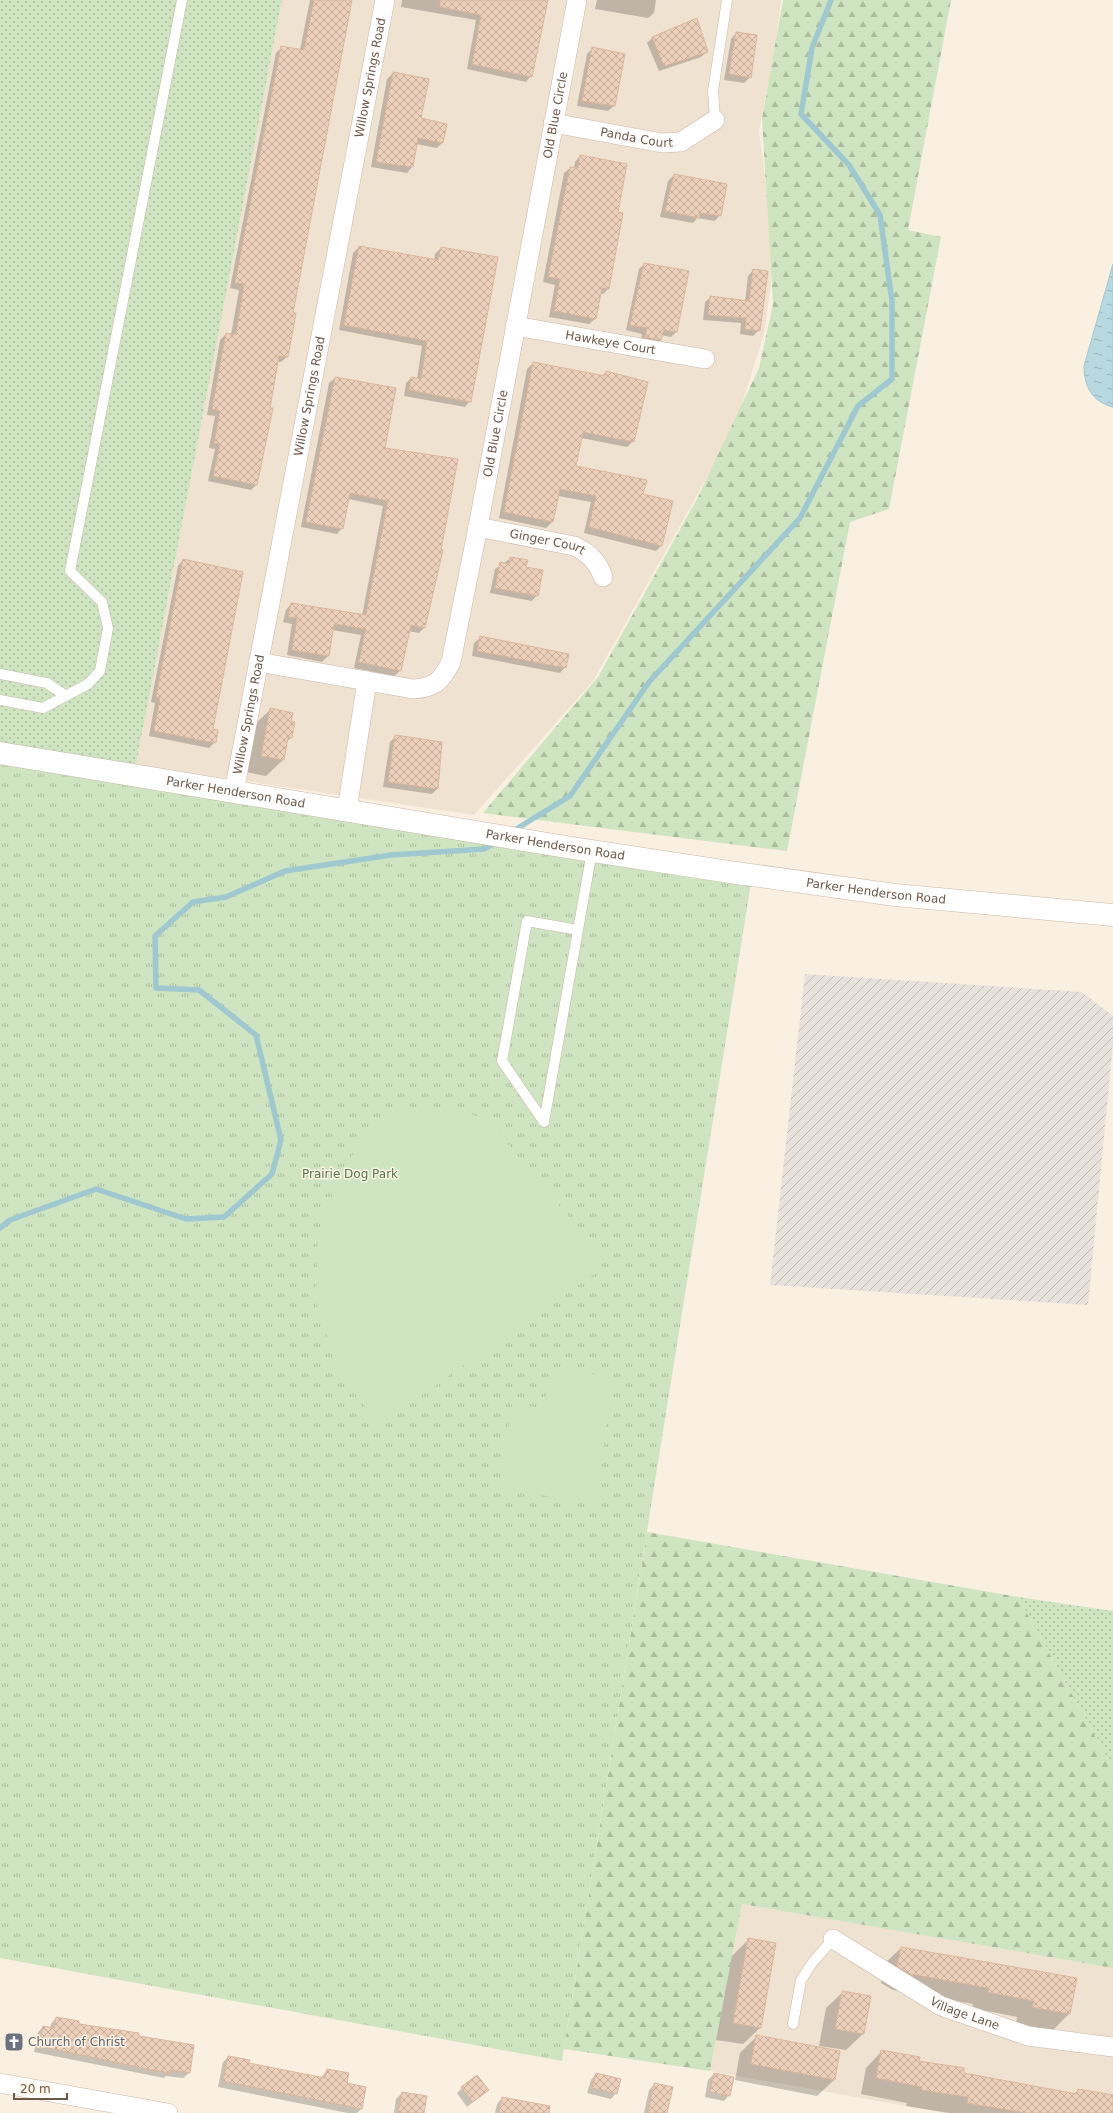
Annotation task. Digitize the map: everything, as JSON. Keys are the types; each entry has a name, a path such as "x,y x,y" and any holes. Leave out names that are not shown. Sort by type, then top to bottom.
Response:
{"street":[{"name":"Willow Springs Road","path":"234,792 384,0"},
{"name":"Old Blue Circle","path":"258,662 413,689 427,689 442,678 450,662 478,527 577,0"},
{"name":"Panda Court","path":"553,123 662,143 681,142 715,120"},
{"name":"Hawkeye Court","path":"516,326 705,359"},
{"name":"Ginger Court","path":"478,527 574,546 586,551 600,568 603,577"},
{"path":"347,810 367,681"},
{"name":"Parker Henderson Road","path":"0,753 592,851 895,895 1113,915"},
{"name":"Village Lane","path":"833,1939 941,2006 1028,2036 1113,2047"},
{"path":"0,2084 168,2113"}],"lane":[{"path":"0,700 43,708 88,684 100,671 108,628 102,602 70,571 182,0"},
{"path":"715,120 713,91 727,0"},
{"path":"0,674 47,683 66,696"},
{"path":"578,930 527,921 502,1061 544,1122 592,851"},
{"path":"793,2024 800,1980 833,1939"}],"shaded area":[{"path":"282,0 781,0 775,48 759,131 768,201 771,285 764,334 734,429 593,681 474,815 136,765"},
{"path":"805,974 1082,992 1113,1016 1113,1043 1088,1305 770,1285"},
{"path":"742,1904 1113,1968 1113,2113 945,2113 710,2071"}],"green space":[{"path":"0,0 282,0 136,765 0,742"},
{"path":"783,0 951,0 908,230 941,237 889,509 850,522 787,851 483,813 598,677 698,497 759,368 773,304 762,119"},
{"name":"Prairie Dog Park","path":"0,764 751,883 562,2061 0,1958"},
{"path":"450,1107 488,1120 599,1253 597,1272 379,1425 337,1369 316,1301 318,1231 344,1165 389,1111"},
{"path":"550,1368 614,1377 595,1503 499,1489 512,1404 544,1408"},
{"path":"647,1532 1018,1597 1110,1763 1113,1764 1113,1968 742,1904 710,2071 564,2049"},
{"path":"1018,1597 1113,1611 1113,1764 1110,1763"}],"water":[{"path":"1113,264 1113,407 1100,401 1091,392 1084,373 1084,366"}],"building":[{"path":"314,0 352,0 293,313 296,313 288,357 279,356 270,408 273,408 257,485 213,476 220,444 214,443 220,411 212,409 226,333 236,335 244,284 235,283 281,46 304,50"},
{"path":"440,0 548,0 532,77 472,64 481,15 440,7"},
{"path":"697,18 708,52 664,66 652,37"},
{"path":"736,32 757,35 751,78 729,74"},
{"path":"592,47 625,54 615,106 582,101"},
{"path":"393,72 429,79 421,118 447,124 443,143 418,138 413,167 376,162"},
{"path":"580,155 627,164 618,212 623,213 609,289 602,288 596,319 554,311 560,279 548,277 570,167 578,168"},
{"path":"674,174 727,184 721,216 700,213 699,218 665,211"},
{"path":"359,246 438,260 441,247 498,257 471,402 409,390 411,377 421,379 427,341 344,325"},
{"path":"644,263 689,271 677,332 664,330 661,340 645,337 647,328 630,325"},
{"path":"753,269 768,271 760,331 745,329 746,318 708,315 710,296 749,301"},
{"path":"533,362 605,376 606,371 648,382 634,442 583,432 576,466 647,480 643,494 673,501 662,546 589,527 596,496 560,489 553,522 504,512"},
{"path":"335,377 396,388 385,448 458,459 441,550 443,550 425,628 411,625 401,671 359,662 366,629 334,624 329,656 292,650 297,618 288,617 291,603 366,615 388,501 350,493 343,529 306,522"},
{"path":"510,557 528,560 526,567 543,570 538,596 495,588 500,562 509,564"},
{"path":"183,559 243,572 213,729 218,730 216,743 154,731 160,698 156,697"},
{"path":"480,636 569,654 566,668 477,651"},
{"path":"270,708 293,713 291,722 295,722 292,738 288,738 284,760 261,756"},
{"path":"395,735 442,742 438,789 388,782"},
{"path":"748,1938 776,1943 761,2028 733,2023"},
{"path":"901,1947 1077,1978 1070,2014 1032,2007 1034,2001 988,1992 989,1988 910,1974 897,1966"},
{"path":"842,1991 871,1996 864,2034 835,2029"},
{"path":"56,2017 79,2021 79,2024 139,2033 139,2036 194,2045 190,2073 171,2070 170,2073 147,2069 39,2046 43,2026 54,2028"},
{"path":"756,2035 840,2051 835,2080 751,2064"},
{"path":"881,2050 920,2057 919,2061 964,2068 964,2073 1077,2094 1078,2089 1113,2095 1113,2113 1026,2113 967,2103 968,2097 922,2090 922,2087 876,2078"},
{"path":"228,2056 250,2060 249,2063 325,2078 327,2069 349,2073 347,2083 366,2087 362,2109 223,2081"},
{"path":"596,2073 621,2079 617,2094 592,2088"},
{"path":"714,2073 734,2077 730,2096 710,2092"},
{"path":"477,2075 489,2090 473,2102 461,2087"},
{"path":"654,2083 673,2087 667,2113 648,2113"},
{"path":"402,2092 427,2096 424,2113 398,2113"},
{"path":"502,2097 550,2106 549,2113 499,2113"}],"waterway":[{"path":"513,831 570,796 649,682 800,518 858,406 892,379 892,301 880,215 849,165 801,114 812,48 831,0"},
{"path":"0,1228 10,1220 96,1189 186,1219 224,1217 272,1174 281,1140 256,1035 199,990 156,988 155,936 193,902 226,897 285,871 391,855 484,849 496,842"}],"place":[{"name":"Church of Christ","path":"14,2042"}]}
